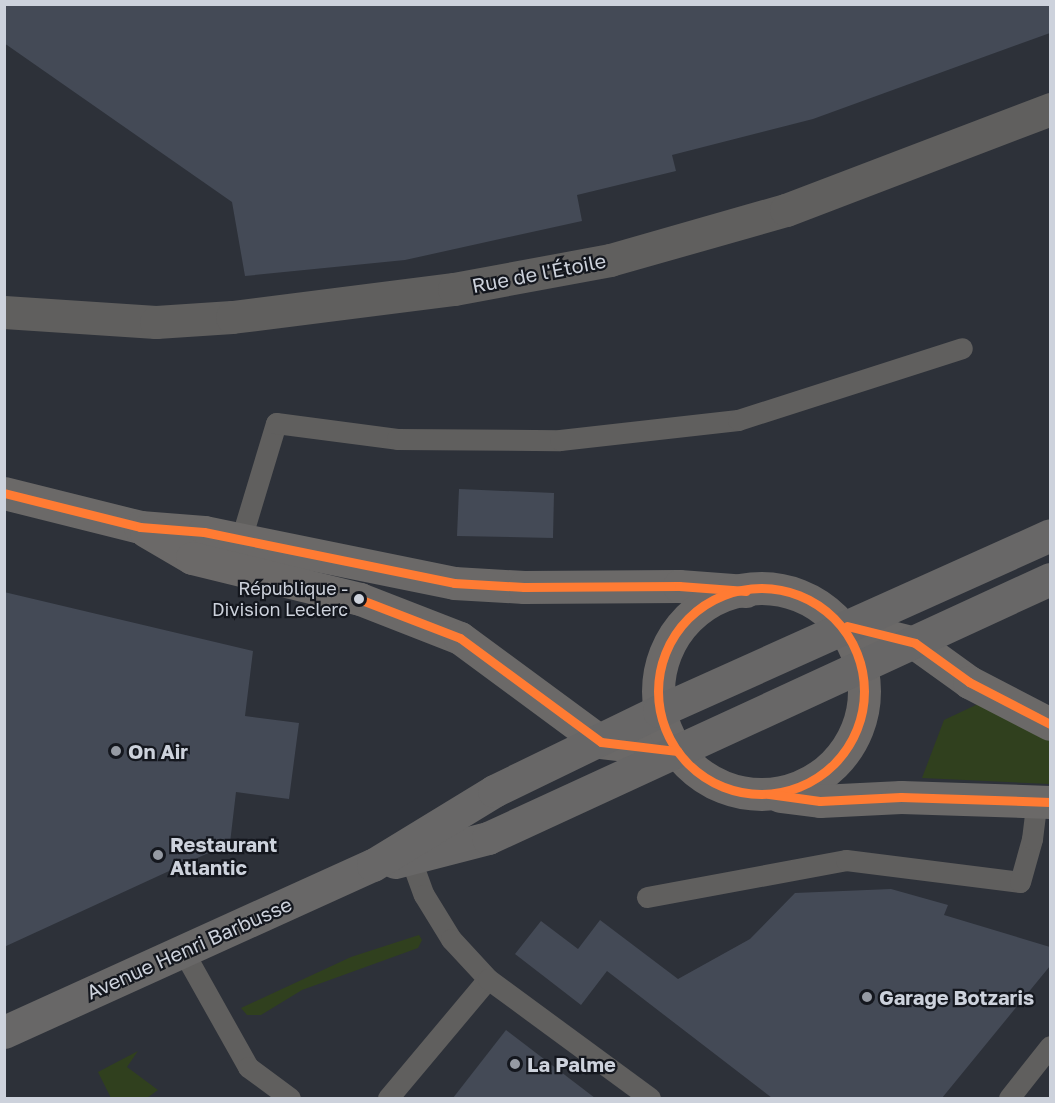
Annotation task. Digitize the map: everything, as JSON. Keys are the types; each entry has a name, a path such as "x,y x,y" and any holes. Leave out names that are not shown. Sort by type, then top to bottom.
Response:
{"main road":[{"path":"4,493 140,526 204,532 454,583 524,587 679,586 767,591 812,602 831,610 847,626 864,667 863,713 843,754 808,783 763,794"},
{"path":"140,526 192,558 360,599 460,638 601,742 677,751"},
{"name":"Avenue Henri Barbusse","path":"4,1032 373,865 494,791 601,742 659,711 1050,535"},
{"name":"Avenue Henri Barbusse","path":"373,865 411,860 488,838 864,667 1050,579"},
{"path":"746,591 712,598 679,627 660,666 659,711 677,751 694,769 716,783 740,792 820,801 901,797 1044,801"},
{"path":"847,626 915,643 969,681 1050,724"}],"street":[{"name":"Rue de l'Étoile","path":"4,312 156,322 232,317 454,289 610,260 786,210 1050,109"}],"lane":[{"path":"241,540 276,423 397,439 572,438 738,420 962,348"},
{"path":"647,897 846,860 1020,882 1044,801"},
{"path":"411,860 424,895 451,939 488,979 650,1098"},
{"path":"183,951 248,1067 290,1098"},
{"path":"388,1098 488,979"},
{"path":"1009,1098 1050,1047"}],"green space":[{"path":"978,704 1050,741 1050,784 922,778 944,720"},
{"path":"419,935 422,940 418,948 302,990 261,1015 247,1015 241,1008 351,957"},
{"path":"138,1051 127,1067 158,1090 147,1098 111,1098 98,1072"}],"building":[{"path":"4,4 1050,4 1050,33 813,119 672,155 676,171 577,195 582,221 405,260 245,276 232,202 4,43"},
{"path":"459,489 554,493 553,538 457,536"},
{"path":"4,592 253,651 245,716 299,723 289,799 236,792 230,843 4,947"},
{"name":"Garage Botzaris","path":"891,889 948,905 944,915 1050,947 1050,966 942,1098 772,1098 607,971 581,1005 515,954 541,921 578,949 600,920 678,979 750,939 795,893"},
{"name":"La Palme","path":"506,1030 595,1098 453,1098"}],"transit line":[{"path":"4,493 140,527 204,532 454,583 524,587 679,586 746,591"},
{"path":"751,588 771,588 791,592 810,600 834,618 852,642 860,661 864,691 860,721 852,740 834,764 810,782 791,790 771,794 751,794 731,790 712,782 696,771 681,756 670,740 662,721 658,701 658,681 662,661 670,642 681,626 696,611 712,600 731,592 751,588"},
{"path":"359,599 460,638 601,742 677,751"},
{"path":"847,626 915,643 969,682 1050,724"},
{"path":"769,794 820,801 901,797 1050,802"}],"place":[{"name":"République - Division Leclerc","path":"359,599"},
{"name":"On Air","path":"116,751"},
{"name":"Restaurant Atlantic","path":"158,855"},
{"name":"Garage Botzaris","path":"867,997"},
{"name":"La Palme","path":"515,1064"}]}
